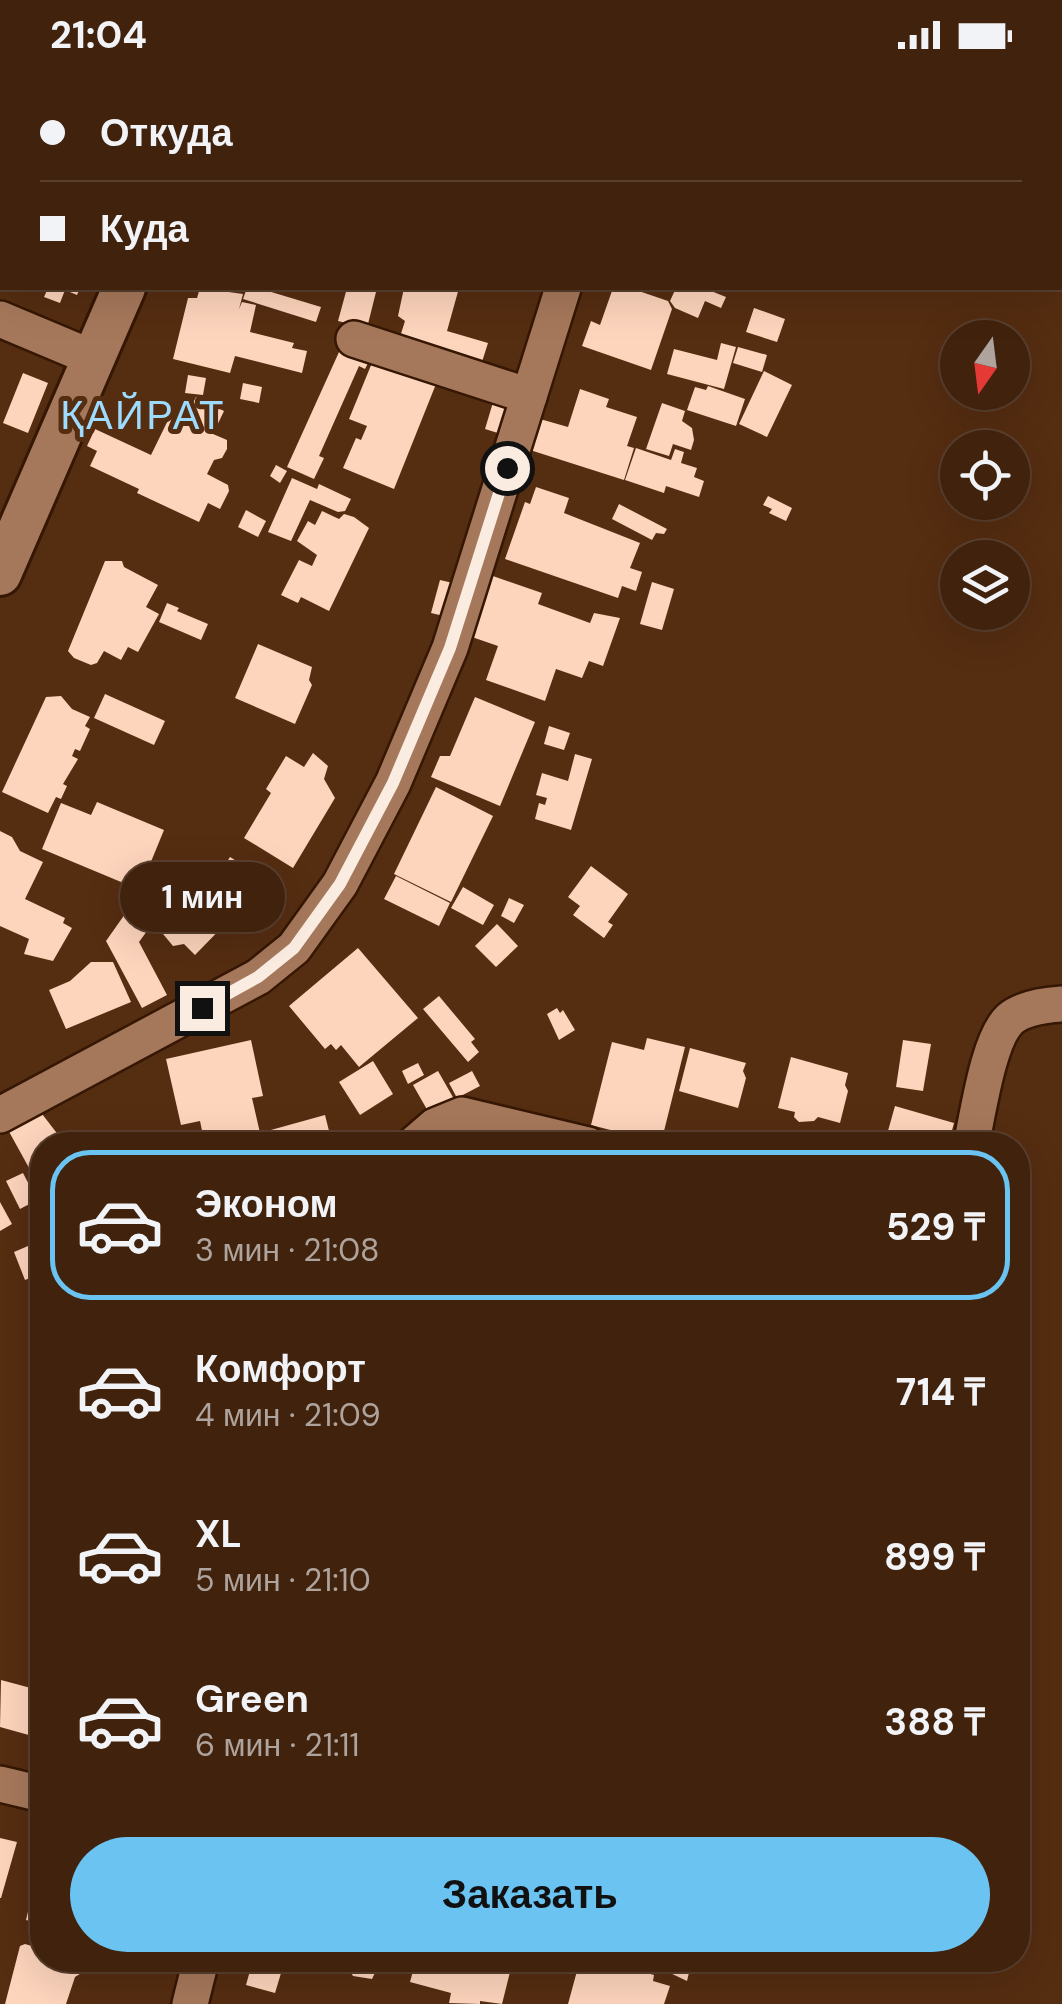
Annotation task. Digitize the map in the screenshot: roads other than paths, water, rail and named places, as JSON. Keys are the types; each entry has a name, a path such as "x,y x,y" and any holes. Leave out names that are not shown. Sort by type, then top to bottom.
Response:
{"street":[{"path":"0,574 123,290"},
{"path":"0,1115 258,977 294,948 340,884 393,783 450,648 563,290"},
{"path":"0,319 93,358"},
{"path":"354,339 530,396"},
{"path":"974,1132 994,1050 1005,1025 1027,1010 1062,1004"},
{"path":"428,1132 462,1114 535,1132"},
{"path":"0,1784 30,1791"},
{"path":"193,2003 199,1972"}],"district":[{"name":"ҚАЙРАТ","path":"143,415"}]}
